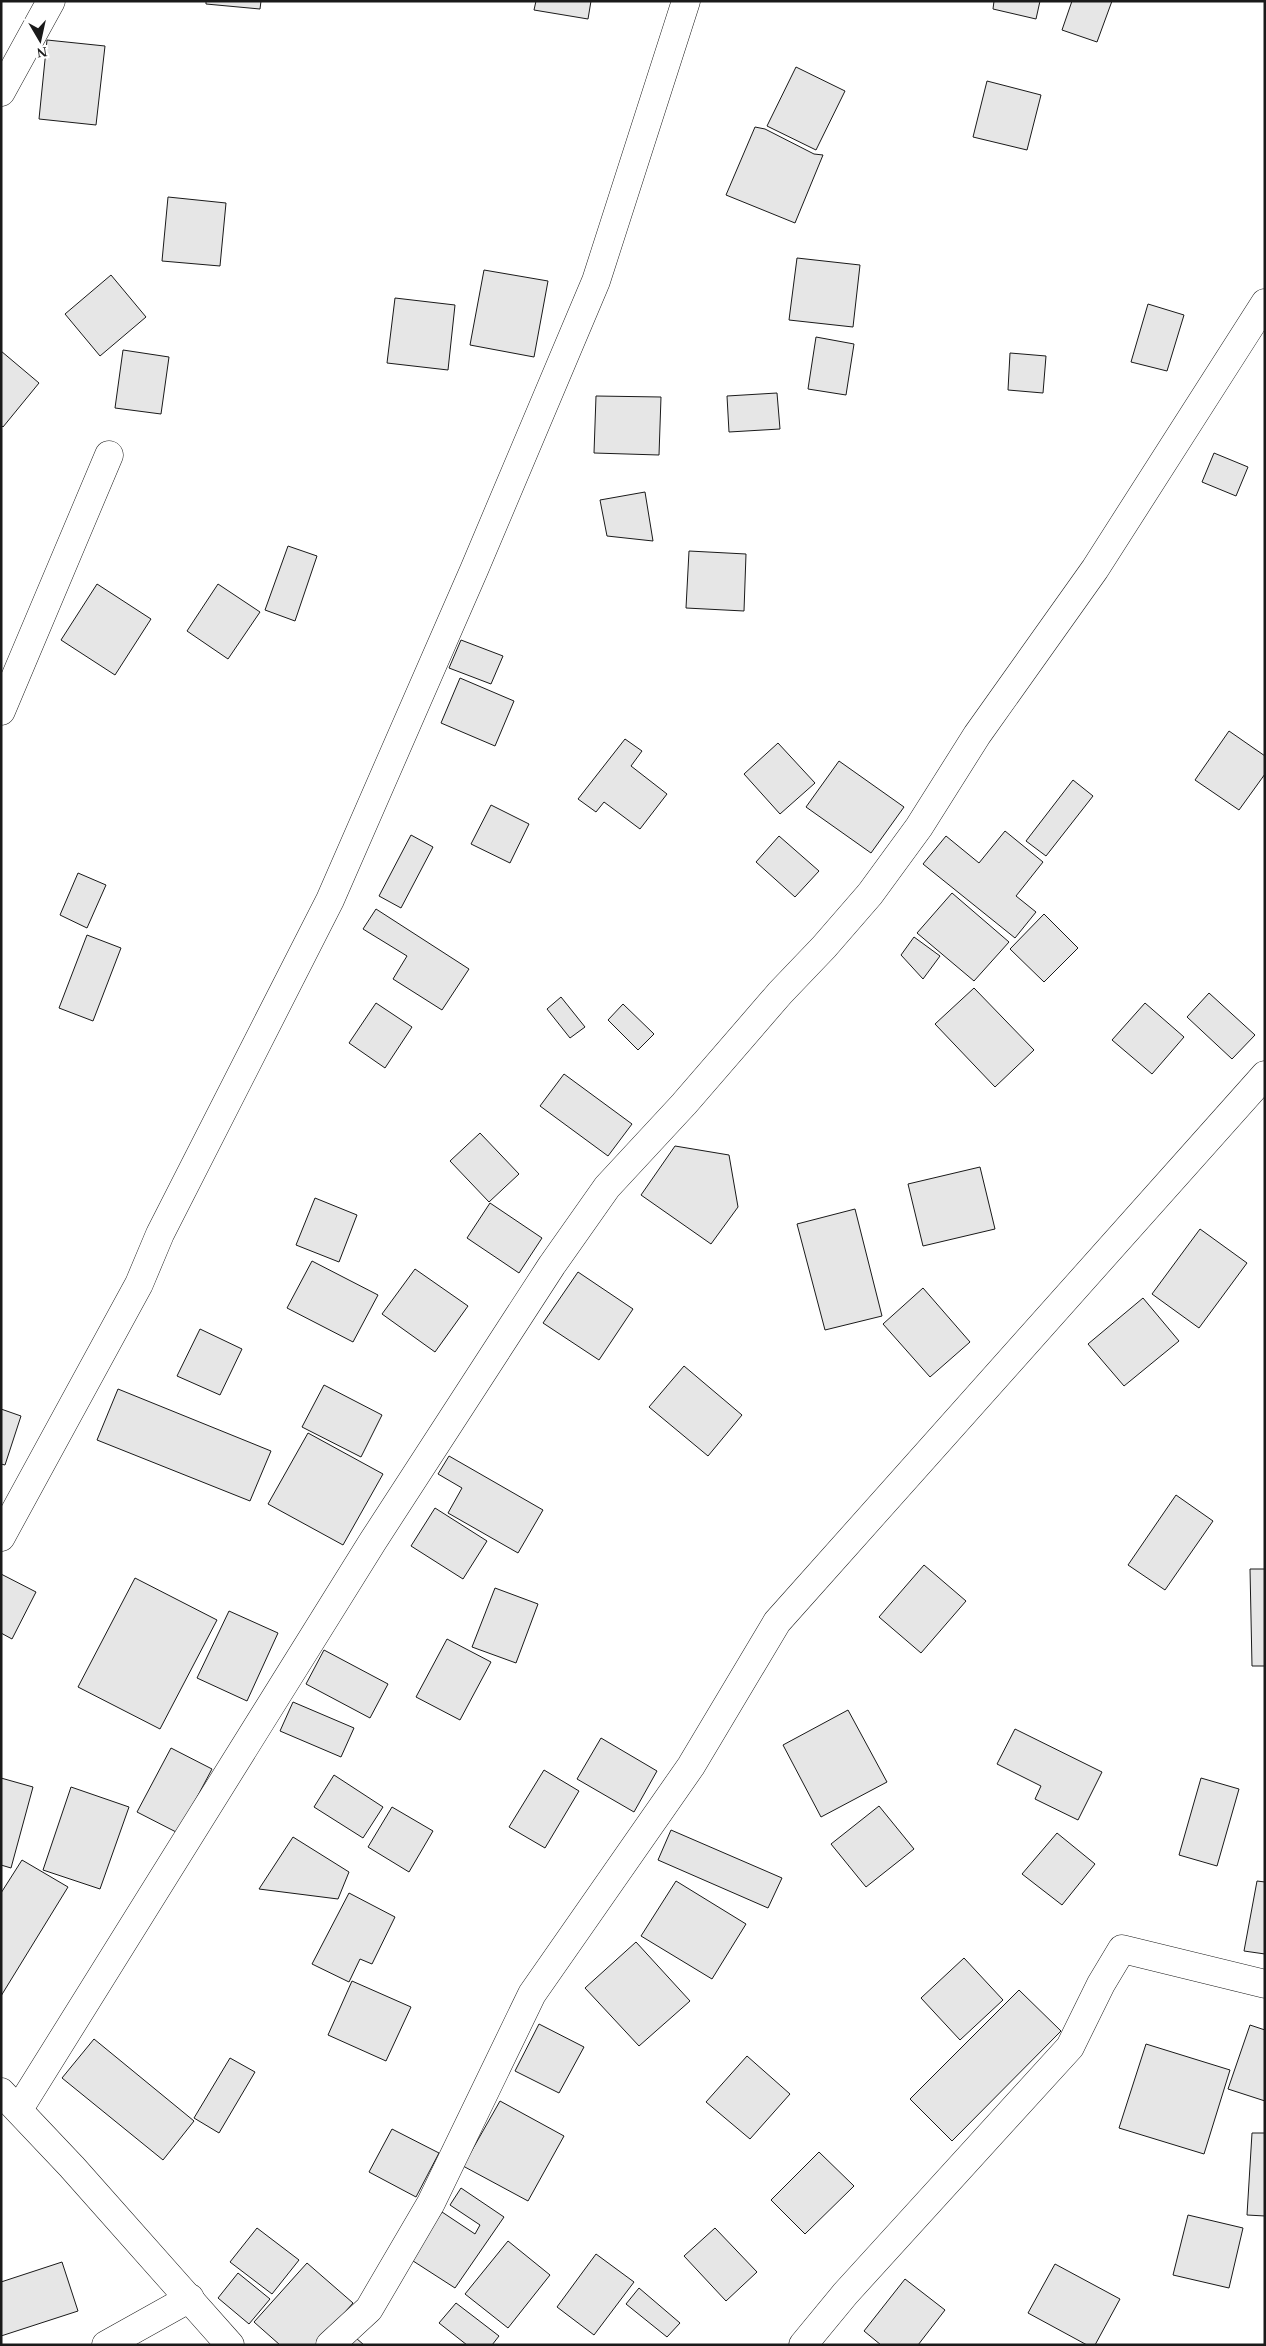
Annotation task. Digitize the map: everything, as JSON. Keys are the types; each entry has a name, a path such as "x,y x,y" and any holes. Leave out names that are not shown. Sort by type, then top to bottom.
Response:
{"street":[{"path":"1,92 51,1"},
{"path":"1,1537 140,1284 160,1234 330,900 474,570 596,281 686,1"},
{"path":"230,2345 190,2298 10,2100 552,1265 607,1187 684,1104 780,993 824,947 870,894 919,827 977,734 1095,569 1265,303"},
{"path":"1,711 109,455"},
{"path":"330,2345 369,2309 432,2203 532,1994 691,1766 778,1622 1265,1075"},
{"path":"803,2345 845,2294 1070,2047 1101,1984 1122,1949 1265,1984"},
{"path":"106,2345 190,2298"}],"building":[{"path":"206,1 261,1 260,9 206,4"},
{"path":"536,1 591,1 588,19 534,10"},
{"path":"994,1 1040,1 1036,19 993,9"},
{"path":"1072,1 1112,1 1097,42 1062,30"},
{"path":"47,40 105,46 96,125 39,119"},
{"path":"796,67 845,91 816,150 767,126"},
{"path":"987,81 1041,95 1027,150 973,137"},
{"path":"755,127 765,129 814,154 823,155 795,223 726,195"},
{"path":"168,197 226,203 220,266 162,261"},
{"path":"797,258 860,265 853,327 789,320"},
{"path":"484,270 548,281 534,357 470,345"},
{"path":"111,275 146,317 100,356 65,314"},
{"path":"395,298 455,305 448,370 387,363"},
{"path":"1148,304 1184,315 1167,371 1131,362"},
{"path":"816,337 854,344 846,395 808,389"},
{"path":"123,350 169,357 161,414 115,408"},
{"path":"1,351 39,383 3,427 1,425"},
{"path":"1010,353 1046,356 1043,393 1008,390"},
{"path":"777,393 780,429 729,432 727,396"},
{"path":"596,396 661,397 659,455 594,453"},
{"path":"1214,453 1248,467 1236,496 1202,482"},
{"path":"645,492 653,541 607,536 600,500"},
{"path":"288,546 317,556 295,621 265,610"},
{"path":"689,551 746,554 744,611 686,608"},
{"path":"97,584 151,619 115,675 61,640"},
{"path":"218,584 260,612 228,659 187,631"},
{"path":"461,640 503,656 491,684 449,668"},
{"path":"460,678 514,701 495,746 441,723"},
{"path":"1229,731 1265,756 1265,774 1239,810 1195,780"},
{"path":"625,739 642,751 631,766 667,794 640,829 604,802 596,812 578,799"},
{"path":"778,743 815,783 780,814 744,774"},
{"path":"839,761 904,807 871,853 806,807"},
{"path":"1073,780 1093,796 1046,856 1026,841"},
{"path":"491,805 529,824 510,863 471,844"},
{"path":"1005,831 1043,862 1016,896 1036,912 1015,938 923,864 946,836 979,863"},
{"path":"411,835 433,847 401,908 379,896"},
{"path":"779,836 819,871 795,897 756,862"},
{"path":"78,873 106,885 87,928 60,915"},
{"path":"952,893 1009,942 974,981 917,933"},
{"path":"376,909 469,969 442,1010 393,979 407,956 363,929"},
{"path":"1044,914 1078,948 1044,982 1010,949"},
{"path":"87,935 121,948 93,1021 59,1008"},
{"path":"914,937 940,956 923,979 901,955"},
{"path":"974,988 1034,1050 995,1087 935,1024"},
{"path":"1209,993 1255,1035 1232,1059 1187,1017"},
{"path":"561,997 585,1027 570,1038 547,1009"},
{"path":"376,1003 412,1027 385,1068 349,1043"},
{"path":"1145,1003 1184,1037 1152,1074 1112,1040"},
{"path":"623,1004 654,1034 638,1050 608,1020"},
{"path":"564,1074 632,1124 608,1156 540,1106"},
{"path":"480,1133 519,1174 489,1202 450,1161"},
{"path":"675,1146 729,1155 738,1207 711,1244 641,1195"},
{"path":"980,1167 995,1229 923,1246 908,1184"},
{"path":"315,1198 357,1215 339,1262 296,1245"},
{"path":"490,1203 542,1238 519,1273 467,1238"},
{"path":"855,1209 882,1316 825,1330 797,1224"},
{"path":"1200,1229 1247,1263 1199,1328 1152,1294"},
{"path":"312,1261 378,1295 353,1342 287,1308"},
{"path":"415,1269 468,1306 435,1352 382,1314"},
{"path":"578,1272 633,1309 599,1360 543,1323"},
{"path":"923,1288 970,1342 930,1377 883,1324"},
{"path":"1143,1298 1179,1341 1124,1386 1088,1344"},
{"path":"200,1329 242,1349 220,1395 177,1376"},
{"path":"684,1366 742,1415 708,1456 649,1407"},
{"path":"324,1385 382,1415 361,1457 302,1427"},
{"path":"118,1389 271,1451 250,1501 97,1440"},
{"path":"1,1409 21,1416 5,1465 1,1464"},
{"path":"308,1433 383,1474 343,1545 268,1504"},
{"path":"449,1456 543,1510 518,1553 448,1513 462,1488 438,1474"},
{"path":"1176,1495 1213,1521 1165,1590 1128,1565"},
{"path":"435,1508 487,1541 463,1579 411,1546"},
{"path":"924,1565 966,1601 921,1653 879,1617"},
{"path":"1250,1569 1265,1569 1265,1666 1252,1666"},
{"path":"1,1574 36,1592 12,1639 1,1633"},
{"path":"135,1578 217,1620 160,1729 78,1687"},
{"path":"495,1588 538,1604 516,1663 472,1647"},
{"path":"229,1611 278,1633 247,1701 197,1678"},
{"path":"447,1639 491,1662 460,1720 416,1697"},
{"path":"324,1650 388,1684 370,1718 306,1684"},
{"path":"293,1702 354,1728 341,1757 280,1731"},
{"path":"848,1710 887,1782 821,1817 783,1745"},
{"path":"1015,1729 1102,1772 1078,1820 1035,1799 1041,1786 997,1764"},
{"path":"601,1738 657,1771 634,1812 577,1779"},
{"path":"171,1748 212,1769 178,1833 137,1812"},
{"path":"544,1770 579,1791 545,1848 509,1827"},
{"path":"334,1775 383,1807 363,1838 314,1807"},
{"path":"1,1778 33,1787 11,1868 1,1865"},
{"path":"1201,1778 1239,1789 1217,1866 1179,1855"},
{"path":"71,1787 129,1807 100,1889 43,1870"},
{"path":"879,1806 914,1849 866,1887 831,1844"},
{"path":"392,1807 433,1831 409,1872 368,1847"},
{"path":"671,1830 782,1878 768,1908 658,1860"},
{"path":"1057,1833 1095,1864 1062,1905 1022,1874"},
{"path":"293,1837 349,1872 338,1899 259,1889"},
{"path":"22,1860 68,1887 1,1996 1,1893"},
{"path":"676,1881 746,1924 712,1979 641,1936"},
{"path":"1257,1881 1265,1882 1265,1954 1244,1951"},
{"path":"349,1893 395,1917 372,1964 360,1959 349,1982 312,1964"},
{"path":"636,1942 690,2001 639,2046 585,1988"},
{"path":"964,1958 1003,2000 960,2040 921,1998"},
{"path":"352,1981 411,2007 386,2061 328,2035"},
{"path":"1019,1990 1061,2031 952,2141 910,2099"},
{"path":"539,2024 584,2047 559,2093 515,2071"},
{"path":"1250,2025 1265,2030 1265,2101 1228,2089"},
{"path":"94,2039 194,2121 163,2160 62,2078"},
{"path":"1146,2044 1230,2070 1204,2154 1119,2128"},
{"path":"747,2056 790,2094 750,2139 706,2102"},
{"path":"230,2058 255,2072 219,2133 194,2118"},
{"path":"500,2101 564,2136 528,2201 463,2166"},
{"path":"392,2129 439,2153 416,2197 369,2172"},
{"path":"1252,2133 1265,2133 1265,2216 1247,2215"},
{"path":"819,2152 854,2186 805,2234 771,2200"},
{"path":"461,2188 504,2217 455,2288 410,2259 442,2212 475,2234 480,2225 450,2205"},
{"path":"1188,2215 1243,2228 1229,2288 1173,2275"},
{"path":"257,2228 299,2260 272,2294 230,2262"},
{"path":"715,2228 757,2272 726,2301 684,2256"},
{"path":"508,2241 550,2275 508,2328 465,2294"},
{"path":"596,2254 634,2282 594,2335 557,2307"},
{"path":"62,2262 78,2311 1,2336 1,2282"},
{"path":"307,2263 353,2303 316,2345 280,2345 254,2322"},
{"path":"1055,2264 1120,2299 1095,2345 1087,2345 1028,2313"},
{"path":"238,2273 270,2299 249,2324 218,2298"},
{"path":"905,2279 945,2310 918,2345 881,2345 864,2331"},
{"path":"639,2288 680,2323 667,2337 626,2304"},
{"path":"456,2303 499,2336 492,2345 467,2345 439,2323"},
{"path":"356,2338 364,2345 351,2345"}]}
